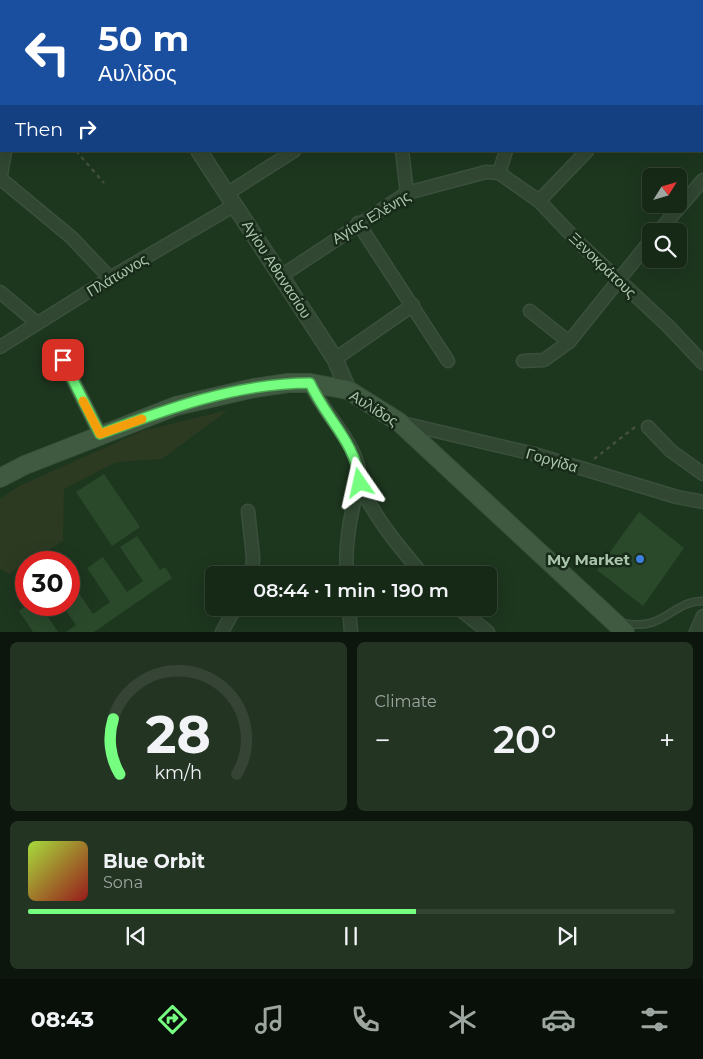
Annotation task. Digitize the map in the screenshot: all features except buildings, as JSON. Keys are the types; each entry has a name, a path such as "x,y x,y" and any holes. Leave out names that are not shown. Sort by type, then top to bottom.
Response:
{"main road":[{"name":"Αυλίδος","path":"0,478 25,465 100,434 176,406 254,388 288,383 310,383 348,390 399,422 620,626"}],"street":[{"path":"5,152 1,180 70,237 110,278"},
{"name":"Αγίου Αθανασίου","path":"200,152 335,359 348,390"},
{"name":"Πλάτωνος","path":"0,347 232,199 293,152"},
{"path":"402,152 407,193"},
{"path":"499,174 506,152"},
{"path":"539,201 586,152"},
{"name":"Αγίας Ελένης","path":"281,276 358,223 407,193 486,172 499,174"},
{"name":"Ξενοκράτους","path":"499,174 539,201 703,363"},
{"path":"666,223 703,180"},
{"path":"358,223 448,361"},
{"path":"523,361 544,360 569,342 617,279 642,250"},
{"path":"0,292 37,323"},
{"path":"335,359 413,305"},
{"path":"530,311 569,342"},
{"path":"63,360 100,434"},
{"path":"310,383 318,400 348,443 358,465 360,483 367,500 416,566"},
{"name":"Γοργίδα","path":"399,422 534,454 677,497 703,502"},
{"path":"648,427 671,451 703,474"},
{"path":"346,566 345,555 353,506 360,483"},
{"path":"248,511 252,566"},
{"path":"222,632 231,616"},
{"path":"350,616 351,632"},
{"path":"468,616 488,632"},
{"path":"696,632 703,616"}],"lane":[{"path":"620,626 648,625 664,619 686,604 703,601"}],"path":[{"path":"77,152 104,183"},
{"path":"580,468 632,429 641,424 648,427"}],"green space":[{"path":"228,410 162,459 116,462 64,489 63,541 47,551 15,551 15,570 9,574 0,569 0,499 19,486 142,431"}],"slow traffic":[{"path":"83,401 100,434 142,419"}],"place":[{"name":"My Market","path":"640,559"}],"route":[{"path":"63,360 100,434 176,406 254,388 288,383 310,383 318,400 348,443 358,465 360,483"}]}
